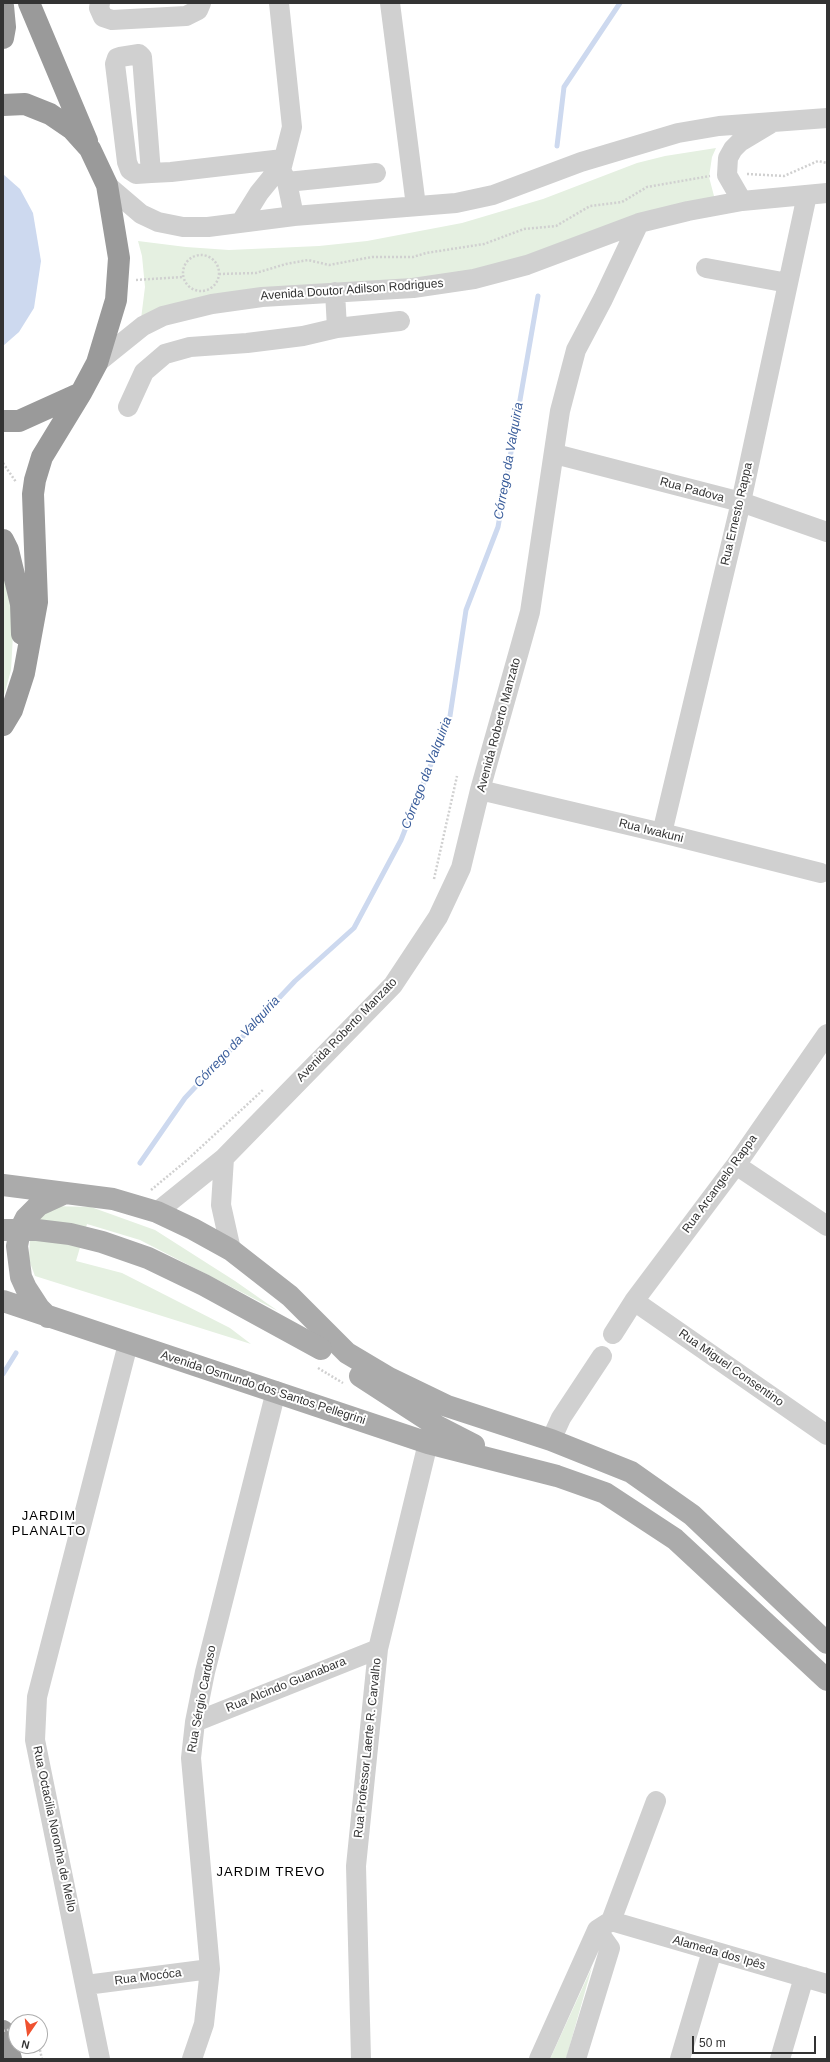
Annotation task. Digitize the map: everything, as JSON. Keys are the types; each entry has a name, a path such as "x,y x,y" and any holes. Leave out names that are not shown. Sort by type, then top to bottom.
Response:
{"highway":[{"path":"3,726 12,710 24,673 37,602 33,494 35,480 42,457 81,393 97,363 116,300 118,265 107,185 90,149 29,3"},
{"path":"3,6 5,27 3,38"},
{"path":"3,105 25,104 50,114 72,129 90,149"},
{"path":"3,421 19,421 25,419 81,393"},
{"path":"3,540 8,550 21,604 24,673"},
{"path":"3,2031 11,2059"}],"main road":[{"path":"3,1185 63,1194 113,1199 157,1212 193,1229 230,1250 290,1296 347,1353 389,1378 447,1406 551,1440 631,1472 692,1515 827,1643"},
{"path":"49,1317 39,1308 21,1277 17,1246 20,1230 26,1218 39,1204 63,1194"},
{"path":"3,1230 37,1230 70,1234 102,1242 148,1258 204,1285 318,1358 389,1378"},
{"name":"Avenida Osmundo dos Santos Pellegrini","path":"3,1301 128,1344 428,1442 557,1476 606,1493 674,1539 827,1680"},
{"name":"Avenida Osmundo dos Santos Pellegrini","path":"318,1358 437,1426 525,1468"}],"street":[{"path":"100,3 99,8 102,17 112,20 186,16 198,10 201,3"},
{"path":"280,3 292,126 284,170 294,216"},
{"path":"390,3 416,206"},
{"path":"151,174 142,57 139,54 120,57 117,58 115,64 127,162 130,170 136,174 151,174 284,170 376,173"},
{"path":"107,185 141,214 158,222 183,227 208,226 294,216 456,203 493,195 581,162 678,133 719,126 775,120 827,118"},
{"path":"742,201 727,175 728,158 733,149 750,135 775,120"},
{"path":"241,222 259,193 272,177 284,170"},
{"name":"Avenida Doutor Adilson Rodrigues","path":"97,363 143,326 163,316 212,304 262,297 413,288 474,279 527,264 639,223 688,211 742,201 827,193"},
{"name":"Rua Ernesto Rappa","path":"662,833 741,502 807,195"},
{"name":"Avenida Roberto Manzato","path":"157,1212 224,1158 393,985 438,917 461,868 480,790 530,612 555,454 560,411 576,350 603,299 639,223"},
{"path":"706,268 788,284"},
{"path":"335,292 337,328"},
{"path":"128,407 144,372 165,354 190,347 247,343 304,336 337,328 400,321"},
{"name":"Rua Padova","path":"555,454 741,502 827,532"},
{"name":"Rua Iwakuni","path":"480,790 662,833 821,873"},
{"name":"Rua Arcangelo Rappa","path":"613,1334 634,1300 736,1165 827,1034"},
{"path":"224,1158 221,1205 230,1250"},
{"path":"736,1165 827,1226"},
{"name":"Rua Miguel Consentino","path":"634,1300 827,1435"},
{"name":"Rua Octacilia Noronha de Mello","path":"100,2059 35,1740 37,1697 128,1344"},
{"path":"551,1440 561,1418 602,1356"},
{"name":"Rua Sérgio Cardoso","path":"192,2059 204,2024 210,1969 191,1758 195,1722 205,1672 276,1392"},
{"name":"Rua Professor Laerte R. Carvalho","path":"361,2059 356,1866 378,1649 428,1442"},
{"name":"Rua Alcindo Guanabara","path":"195,1722 378,1649"},
{"path":"538,2059 604,1926 656,1801"},
{"path":"576,2059 610,1948 604,1926"},
{"name":"Alameda dos Ipês","path":"604,1926 712,1951 827,1984"},
{"path":"680,2059 712,1951"},
{"name":"Rua Mocóca","path":"86,1985 210,1969"},
{"path":"780,2059 804,1977"}],"path":[{"path":"219,274 256,273 286,264 308,260 329,265 372,257 412,257 426,253 484,244 524,229 556,226 590,206 622,202 647,187 675,184 702,177 745,174 784,176 818,161 827,163"},
{"path":"199,255 211,258 218,268 219,274 215,284 205,290 194,289 183,277 184,265 188,260 199,255"},
{"path":"135,280 183,277"},
{"path":"432,884 456,776"},
{"path":"133,1205 186,1161 267,1086"},
{"path":"318,1358 328,1374 348,1387"}],"green space":[{"path":"716,148 712,157 709,177 714,196 720,202 525,262 141,319 145,287 142,256 138,241 186,247 229,250 319,246 367,241 462,223 543,199 637,163 665,156"},
{"path":"3,570 14,617 11,670 3,699"},
{"path":"51,1206 91,1207 155,1230 235,1281 278,1311 140,1240 87,1224 76,1261 122,1273 230,1328 251,1344 35,1276 29,1260 30,1238 39,1218"},
{"path":"592,1967 566,2059 550,2059"}],"water":[{"path":"3,174 20,189 33,213 41,261 34,308 19,332 3,346"}],"waterway":[{"name":"Córrego da Valquiria","path":"557,146 564,87 620,3"},
{"name":"Córrego da Valquiria","path":"140,1163 185,1098 295,981 354,928 401,840 450,716 466,610 498,527 538,296"},
{"name":"Córrego da Valquiria","path":"3,1374 16,1353"}],"district":[{"name":"JARDIM PLANALTO","path":"49,1524"},
{"name":"JARDIM TREVO","path":"271,1872"}]}
